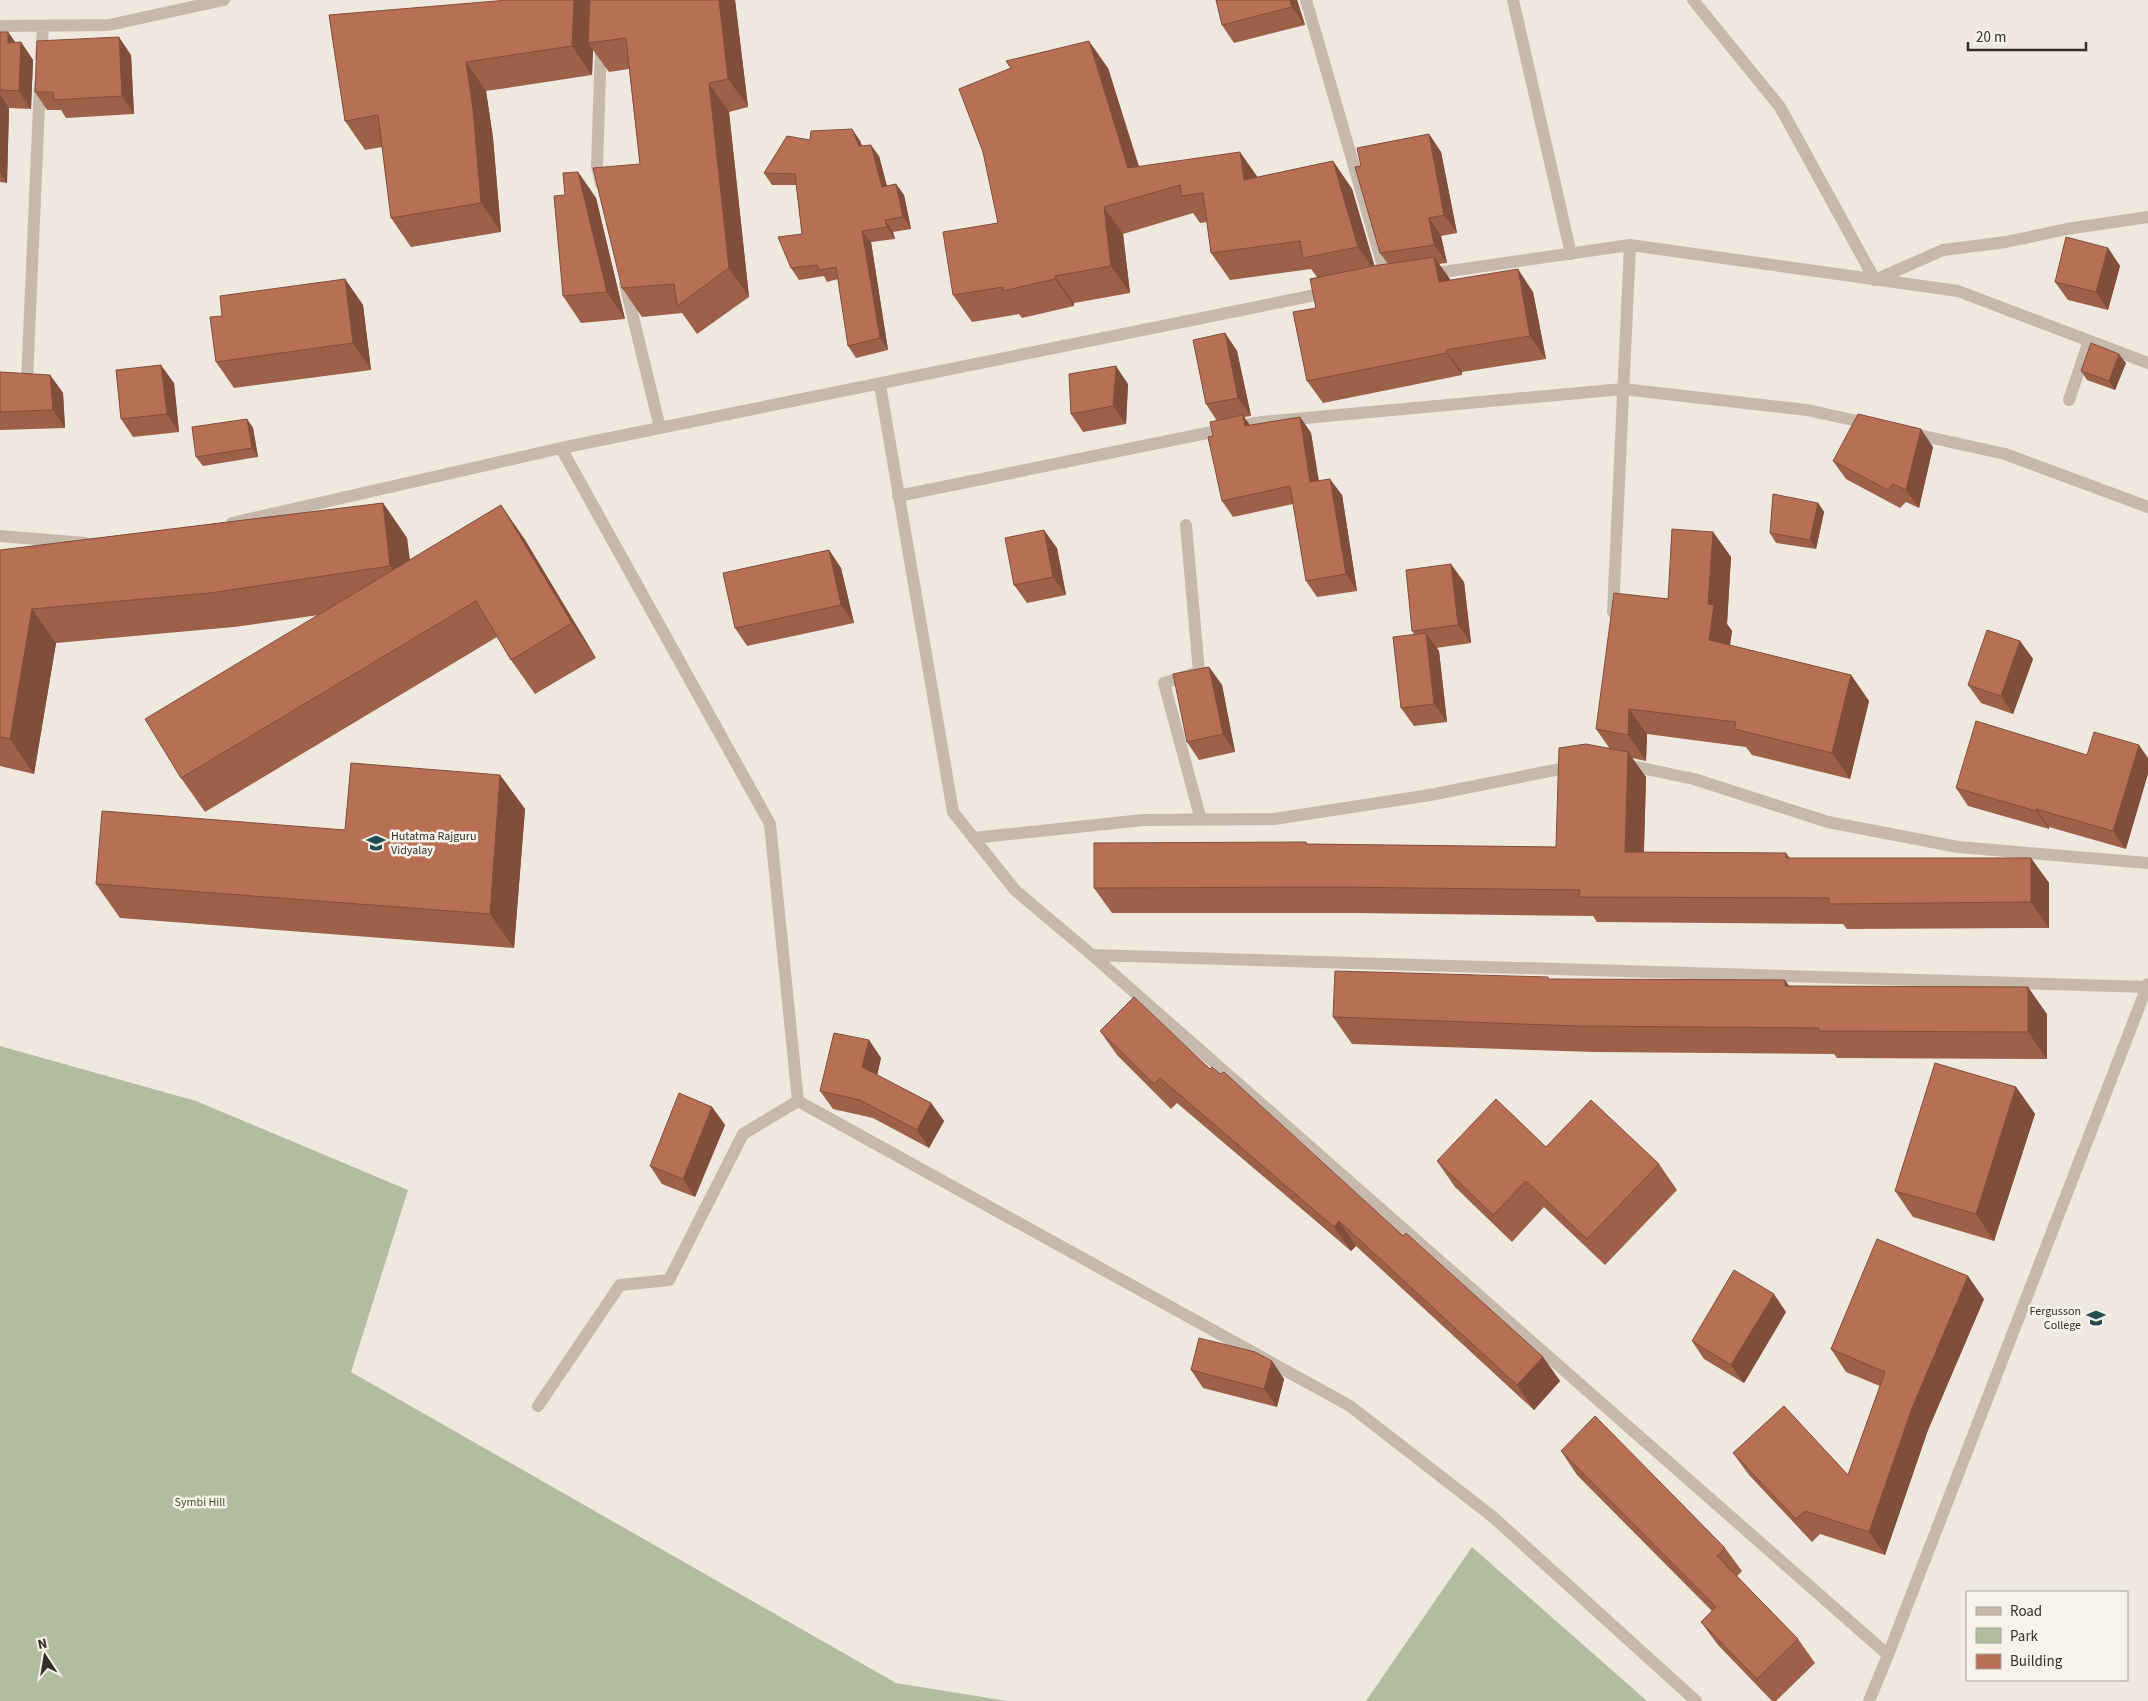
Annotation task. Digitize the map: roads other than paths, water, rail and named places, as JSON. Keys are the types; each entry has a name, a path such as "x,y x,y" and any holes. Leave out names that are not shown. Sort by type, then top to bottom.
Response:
{"street":[{"path":"0,26 109,25 224,0"},
{"path":"1306,0 1387,281"},
{"path":"1513,0 1572,254"},
{"path":"1692,0 1780,108 1875,280"},
{"path":"27,381 43,26"},
{"path":"602,29 597,166 604,194"},
{"path":"1875,280 1943,250 2006,242 2067,229 2148,217"},
{"path":"1612,624 1630,245"},
{"path":"1416,276 1630,245 1958,292 2148,363"},
{"path":"622,269 660,428"},
{"path":"219,526 378,488 561,448 880,385 1340,290"},
{"path":"2069,400 2090,341"},
{"path":"880,385 953,812 973,838 1015,890 1092,955 1888,1655"},
{"path":"898,496 1260,422 1623,389 1807,410 1882,427"},
{"path":"1901,431 2005,454 2148,507"},
{"path":"561,448 770,824 798,1101"},
{"path":"1186,525 1199,672 1164,682 1200,820"},
{"path":"0,536 96,544"},
{"path":"1606,761 1694,778 1828,822 1958,847 2148,863"},
{"path":"973,838 1142,820 1274,819 1430,796 1590,763"},
{"path":"1092,955 2147,986 1869,1701"},
{"path":"538,1406 620,1285 670,1280 743,1134 798,1101"},
{"path":"798,1101 1350,1406 1493,1518 1696,1701"}],"place":[{"name":"Hutatma Rajguru Vidyalay","path":"376,843"},
{"name":"Fergusson College","path":"2096,1318"}],"park label":[{"name":"Symbi Hill","path":"200,1502"}]}
